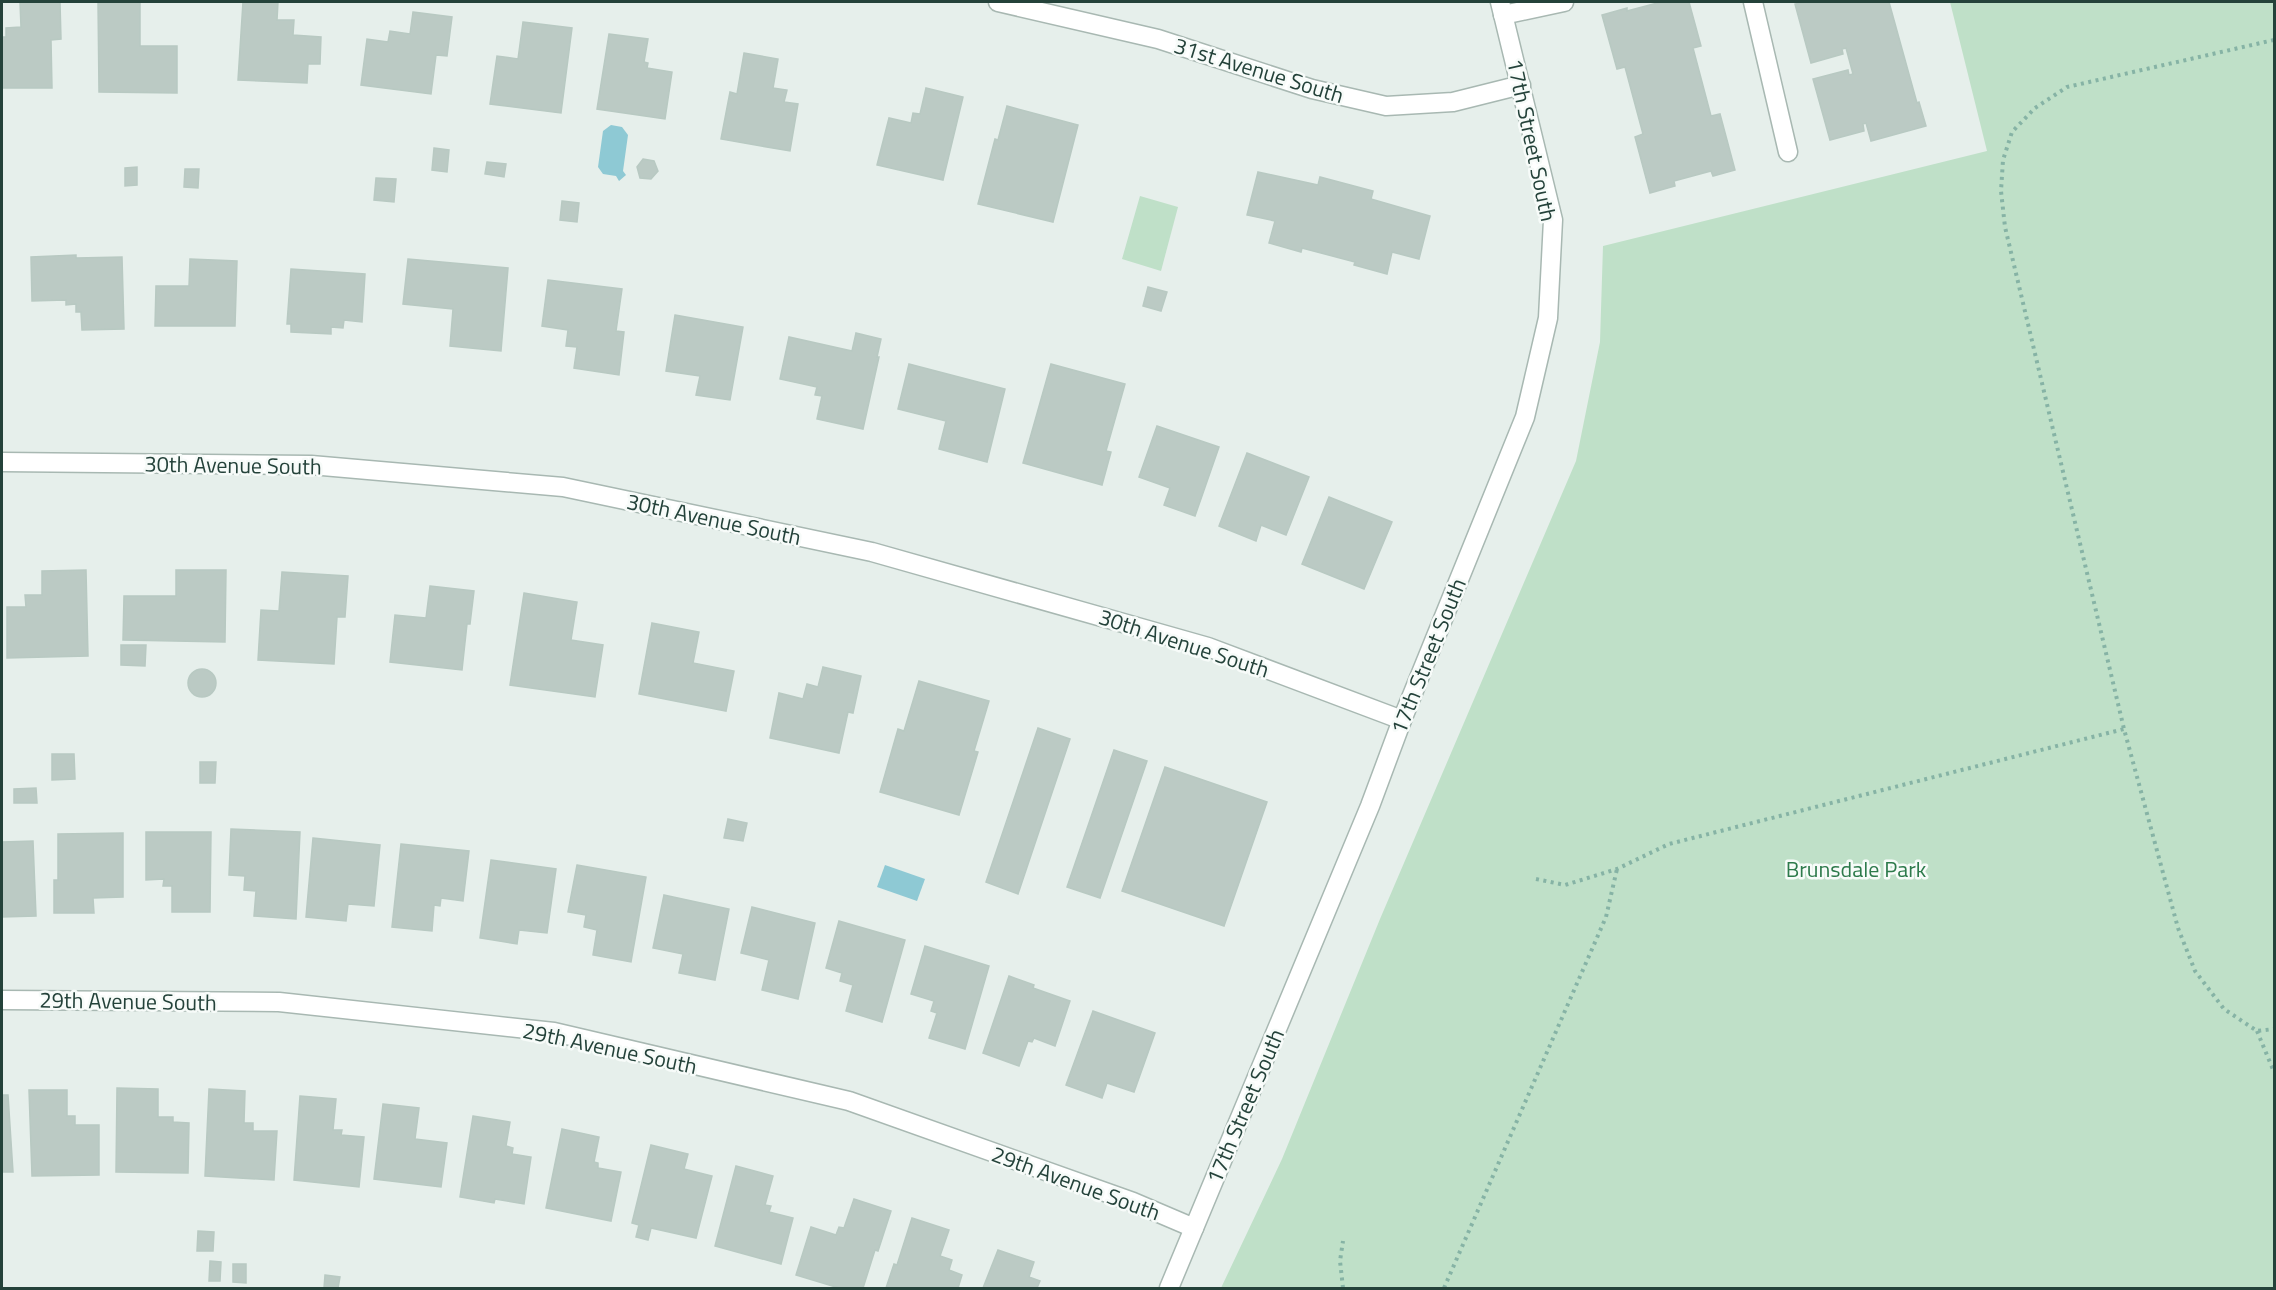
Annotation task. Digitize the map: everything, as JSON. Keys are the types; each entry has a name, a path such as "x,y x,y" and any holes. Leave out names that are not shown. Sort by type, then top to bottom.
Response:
{"street":[{"name":"31st Avenue South","path":"998,2 1158,39 1312,89 1386,106 1454,102 1521,85"},
{"path":"1502,8 1564,2"},
{"path":"1753,2 1788,152"},
{"name":"17th Street South","path":"1169,1288 1370,806 1402,720 1525,417 1548,318 1553,220 1502,8"},
{"name":"30th Avenue South","path":"2,462 311,465 563,487 872,552 1208,647 1402,720"},
{"name":"29th Avenue South","path":"2,1000 279,1002 554,1032 849,1101 1133,1202 1194,1228"}],"path":[{"path":"2274,40 2067,87 2035,108 2012,132 2003,160 2001,191 2005,227 2124,729 2178,928 2195,971 2224,1009 2257,1031 2274,1072"},
{"path":"1536,879 1565,885 1617,869 1669,844 2124,729"},
{"path":"1444,1288 1606,917 1617,869"},
{"path":"2257,1031 2274,1029"},
{"path":"1343,1241 1340,1261 1343,1288"}],"green space":[{"name":"Brunsdale Park","path":"1950,2 2274,2 2274,1288 1221,1288 1282,1159 1380,919 1576,461 1600,342 1603,246 1987,151"},
{"path":"1140,196 1178,207 1161,271 1122,259"}],"water":[{"path":"611,125 622,127 628,135 623,171 626,175 619,181 616,176 603,174 598,167 603,131"},
{"path":"885,865 925,879 917,901 877,887"}],"building":[{"path":"20,2 60,2 61,39 51,40 52,88 2,88 2,37 6,37 6,28 21,27"},
{"path":"98,2 140,2 140,46 177,46 177,93 99,92"},
{"path":"243,2 278,2 277,20 294,20 293,35 321,37 320,64 308,64 307,83 238,80"},
{"path":"1661,2 1689,2 1701,46 1693,48 1711,116 1720,114 1735,170 1713,176 1711,171 1674,181 1675,186 1650,193 1635,137 1643,134 1625,67 1617,69 1602,15"},
{"path":"1889,2 1917,103 1919,102 1926,126 1871,141 1866,123 1863,124 1864,131 1830,140 1813,79 1848,70 1849,75 1853,74 1846,48 1842,49 1843,54 1811,63 1795,4"},
{"path":"413,12 452,17 447,56 436,55 431,94 361,85 367,39 388,42 390,31 410,34"},
{"path":"523,22 572,28 561,113 490,104 497,56 518,59"},
{"path":"609,34 648,39 644,62 648,63 647,68 672,72 665,119 597,109"},
{"path":"744,53 778,59 773,88 787,90 784,102 798,104 790,151 721,139 730,92 737,94"},
{"path":"926,88 963,97 943,180 877,165 889,118 911,123 913,113 920,114"},
{"path":"1007,106 1078,125 1053,222 978,204 995,139 998,140"},
{"path":"434,148 449,150 447,172 432,170"},
{"path":"643,159 654,161 658,171 651,179 640,178 637,167"},
{"path":"487,162 506,164 504,177 485,174"},
{"path":"137,167 137,185 125,186 125,168"},
{"path":"185,169 199,169 198,188 184,187"},
{"path":"1258,172 1318,185 1320,177 1373,191 1371,199 1430,216 1419,259 1392,252 1387,274 1354,265 1355,262 1302,248 1301,252 1269,243 1275,221 1247,215"},
{"path":"376,178 396,179 394,202 374,200"},
{"path":"562,201 579,203 577,222 560,220"},
{"path":"76,255 76,258 122,257 124,329 82,330 81,312 76,312 76,304 66,305 66,300 32,301 31,257"},
{"path":"190,259 237,261 235,326 155,326 156,286 189,286"},
{"path":"408,259 508,268 501,351 450,346 453,309 403,304"},
{"path":"291,269 365,274 362,322 344,320 343,328 331,327 331,334 291,332 291,324 287,324"},
{"path":"548,280 622,289 616,331 624,332 619,375 574,368 577,347 566,346 568,330 542,326"},
{"path":"1148,287 1167,292 1161,311 1143,306"},
{"path":"675,315 743,327 730,400 696,395 700,376 666,371"},
{"path":"856,333 881,339 863,429 817,419 822,396 815,395 817,387 780,379 789,337 852,351"},
{"path":"909,364 1005,389 987,462 939,449 946,421 898,409"},
{"path":"1051,364 1125,384 1106,451 1111,452 1102,485 1023,463"},
{"path":"1157,426 1219,447 1195,516 1164,505 1170,488 1139,477"},
{"path":"1247,453 1309,477 1286,535 1261,525 1256,541 1219,526"},
{"path":"1329,497 1392,522 1364,589 1302,564"},
{"path":"86,570 88,656 7,658 7,607 26,607 25,595 42,595 42,571"},
{"path":"176,570 226,570 225,642 123,640 124,596 176,596"},
{"path":"282,572 348,576 345,617 337,617 334,664 258,660 261,610 279,611"},
{"path":"430,586 474,591 470,624 467,624 462,670 390,662 395,615 426,618"},
{"path":"524,593 577,602 571,640 603,645 595,697 510,685"},
{"path":"652,623 699,632 693,663 734,671 726,711 639,694"},
{"path":"121,645 146,645 145,666 121,665"},
{"path":"823,667 861,676 853,713 848,712 839,753 770,738 779,693 803,699 807,684 818,687"},
{"path":"202,669 212,673 216,683 212,693 202,697 192,693 188,683 192,673"},
{"path":"919,681 989,701 974,751 978,752 959,815 880,792 898,729 904,731"},
{"path":"1038,728 1070,739 1018,894 986,882"},
{"path":"1114,750 1147,761 1100,898 1067,887"},
{"path":"52,754 74,754 75,779 52,780"},
{"path":"200,762 216,762 215,783 200,783"},
{"path":"1165,767 1267,802 1224,926 1122,891"},
{"path":"36,788 37,803 14,803 14,789"},
{"path":"728,819 747,823 743,841 724,838"},
{"path":"231,829 300,832 296,919 254,916 256,891 244,890 245,876 229,875"},
{"path":"146,832 211,832 210,912 172,912 172,886 163,886 164,879 146,880"},
{"path":"123,833 123,897 93,898 94,913 54,913 54,880 58,880 58,834"},
{"path":"313,838 380,845 374,906 348,904 346,921 306,917"},
{"path":"33,841 36,916 2,917 2,842"},
{"path":"401,844 469,851 463,901 441,898 440,906 434,905 432,931 392,927"},
{"path":"491,860 556,869 547,933 519,930 517,944 480,938"},
{"path":"577,865 646,877 631,962 593,955 597,930 584,927 586,915 568,912"},
{"path":"664,895 729,909 715,980 679,973 683,954 653,948"},
{"path":"752,907 815,923 798,999 762,990 769,960 741,953"},
{"path":"839,921 905,940 882,1022 846,1011 853,985 840,981 842,973 826,968"},
{"path":"925,946 989,966 965,1049 929,1038 937,1013 931,1011 934,1001 911,994"},
{"path":"1009,976 1034,985 1033,988 1070,1001 1055,1046 1034,1038 1032,1042 1028,1041 1019,1066 983,1053"},
{"path":"1093,1011 1155,1033 1134,1092 1107,1083 1102,1098 1066,1085"},
{"path":"117,1088 158,1089 158,1117 173,1117 173,1122 189,1123 188,1173 116,1172"},
{"path":"209,1089 245,1091 244,1123 253,1123 253,1131 277,1131 274,1180 205,1176"},
{"path":"29,1090 67,1090 67,1116 75,1116 75,1125 99,1125 99,1175 32,1176"},
{"path":"2,1095 8,1095 13,1172 2,1172"},
{"path":"300,1096 336,1099 333,1130 342,1130 341,1135 364,1137 359,1187 294,1180"},
{"path":"383,1104 419,1108 415,1139 447,1143 441,1187 374,1179"},
{"path":"473,1116 510,1122 506,1146 513,1148 512,1154 531,1157 524,1204 495,1199 494,1203 460,1197"},
{"path":"562,1129 599,1137 594,1162 598,1163 598,1168 621,1172 611,1221 546,1208"},
{"path":"651,1145 688,1154 684,1169 712,1176 696,1238 651,1228 648,1240 636,1237 639,1225 632,1223"},
{"path":"736,1166 773,1176 765,1205 771,1206 769,1212 793,1218 781,1264 715,1246"},
{"path":"854,1199 891,1211 863,1288 839,1288 796,1275 811,1227 836,1235 839,1227 844,1228"},
{"path":"912,1218 949,1230 940,1256 952,1260 949,1270 962,1275 958,1288 886,1288 894,1264 897,1265"},
{"path":"198,1231 214,1232 213,1251 197,1251"},
{"path":"998,1250 1034,1262 1029,1277 1040,1281 1037,1288 983,1288"},
{"path":"210,1261 221,1262 220,1281 209,1281"},
{"path":"233,1264 246,1264 246,1283 233,1282"},
{"path":"325,1275 340,1277 338,1288 324,1288"}]}
